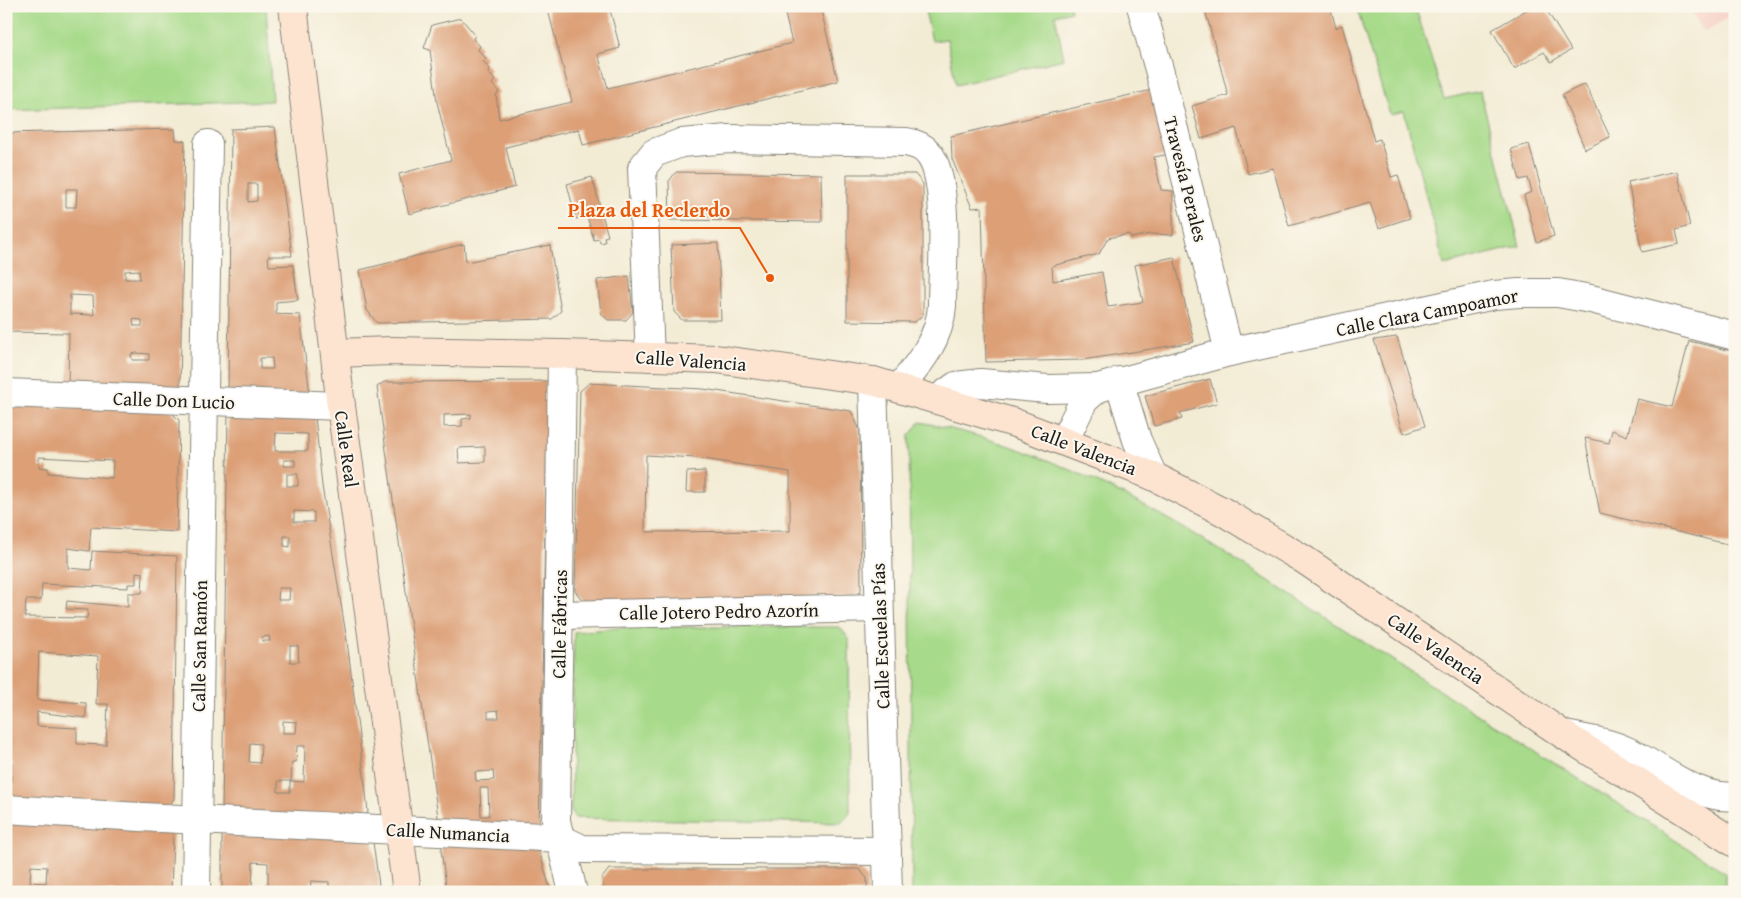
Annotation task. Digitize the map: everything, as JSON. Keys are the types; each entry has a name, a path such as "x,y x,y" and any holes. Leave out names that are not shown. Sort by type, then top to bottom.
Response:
{"main road":[{"name":"Calle Real","path":"292,6 341,406 407,892"},
{"name":"Calle Valencia","path":"335,353 391,351 716,359 873,381 900,387 1064,441 1153,476 1222,511 1303,559 1564,735 1735,843"}],"street":[{"name":"Travesía Perales","path":"1141,6 1160,73 1229,352"},
{"path":"650,357 642,168 654,153 681,143 729,139 906,142 920,146 929,154 940,176 942,306 941,319 930,348 900,387"},
{"name":"Calle San Ramón","path":"196,892 208,144"},
{"name":"Calle Clara Campoamor","path":"938,399 956,386 981,383 1047,388 1108,385 1229,352 1494,295 1519,292 1558,293 1591,299 1735,336"},
{"name":"Calle Fábricas","path":"562,354 556,821 558,838 573,892"},
{"name":"Calle Escuelas Pías","path":"873,381 888,892"},
{"path":"1064,441 1084,400 1108,385 1137,440 1153,476"},
{"name":"Calle Don Lucio","path":"6,393 341,406"},
{"name":"Calle Jotero Pedro Azorín","path":"559,615 879,608"},
{"path":"1564,735 1597,740 1628,751 1691,786 1716,796 1735,796"},
{"name":"Calle Numancia","path":"6,809 197,821 399,829 558,838 582,849 887,852"}],"shaded area":[{"path":"1688,6 1735,6 1735,14 1704,32"}],"green space":[{"path":"6,6 266,6 272,101 6,110"},
{"path":"924,6 1070,6 1071,11 1055,15 1064,59 956,85 947,39 932,41"},
{"path":"1356,6 1415,6 1444,99 1480,91 1520,246 1444,265 1404,111 1390,115"},
{"path":"920,422 981,437 1039,457 1095,481 1148,508 1200,538 1725,872 1725,892 912,892 909,436"},
{"path":"629,627 840,627 849,639 850,813 841,823 574,818 571,810 574,632"}],"building":[{"path":"547,6 609,6 620,48 598,54 608,88 792,43 783,6 820,6 838,81 583,145 579,129 506,147 515,187 409,214 399,174 451,160 437,102 430,50 424,48 432,25 461,18 475,35 473,39 480,46 478,50 486,58 483,61 490,69 488,73 495,80 492,84 499,92 496,95 499,119 572,102"},
{"path":"1204,6 1330,6 1336,28 1342,25 1374,141 1380,139 1391,177 1398,175 1410,218 1379,228 1370,203 1289,226 1273,168 1248,174 1236,128 1201,139 1192,106 1228,95"},
{"path":"1533,6 1544,6 1571,50 1551,62 1544,52 1514,69 1492,30"},
{"path":"1585,84 1610,137 1585,149 1562,95"},
{"path":"1152,90 1170,154 1154,157 1161,190 1173,191 1173,235 1150,234 1131,238 1129,234 1108,238 1099,254 1052,266 1053,281 1102,272 1108,307 1143,302 1135,265 1174,257 1194,342 1083,360 986,362 982,207 972,208 952,159 951,136"},
{"path":"275,127 292,256 268,256 269,266 293,265 298,300 276,302 276,314 300,315 310,395 228,392 231,129","holes":["248,184 257,184 257,201 248,202","260,358 272,358 273,369 260,369"]},
{"path":"175,129 176,140 185,141 180,388 68,385 69,333 6,332 6,133","holes":["66,189 77,189 76,207 66,207","139,270 140,279 125,279 125,271","70,295 93,296 94,315 70,314","133,319 142,320 142,326 134,326","131,354 149,354 149,360 132,360"]},
{"path":"1529,144 1554,236 1537,242 1524,195 1532,192 1528,178 1520,180 1511,149"},
{"path":"1677,171 1690,226 1676,230 1679,244 1642,252 1628,182"},
{"path":"676,172 821,174 822,222 670,220 669,181"},
{"path":"847,174 915,174 923,184 923,315 915,322 847,321"},
{"path":"592,177 608,236 604,237 605,242 600,243 599,239 594,240 587,216 576,219 567,184"},
{"path":"718,243 721,320 682,320 674,312 671,245"},
{"path":"464,244 466,262 550,245 561,311 552,319 377,323 367,310 360,270"},
{"path":"629,276 633,312 626,320 608,320 601,313 597,280"},
{"path":"1397,337 1425,426 1404,433 1374,340"},
{"path":"1689,341 1735,352 1735,546 1600,513 1585,438 1609,443 1612,430 1627,436 1637,399 1672,407"},
{"path":"1210,379 1217,403 1180,413 1182,419 1154,426 1145,396"},
{"path":"548,381 539,832 439,824 377,387 384,382","holes":["471,414 471,418 462,419 462,426 444,427 444,415","485,447 485,462 459,463 458,448","498,710 499,718 488,718 488,711","493,771 494,780 476,781 475,772","480,788 488,788 489,816 481,816"]},
{"path":"589,383 703,389 851,411 860,430 861,591 854,597 584,602 575,591 580,391","holes":["646,455 696,458 790,472 790,531 645,532"]},
{"path":"6,405 170,411 179,420 177,532 91,527 89,551 68,548 68,568 91,570 92,551 177,556 174,799 167,809 6,799 6,782 11,782 12,763 6,763","holes":["39,457 113,461 112,478 48,473 48,468 39,467","136,572 143,573 142,593 128,593 128,607 67,601 66,609 88,610 87,618 25,617 26,600 41,600 42,584 128,588 128,584 136,584","39,652 98,656 96,704 108,704 106,745 77,744 77,728 37,726 37,712 86,718 86,703 37,700"]},
{"path":"228,412 315,416 322,486 347,641 368,812 362,820 222,814","holes":["276,433 308,434 308,451 275,451","284,460 295,460 295,466 284,466","287,474 298,474 298,486 287,486","294,511 314,512 314,522 294,522","284,536 290,536 290,547 284,546","279,588 290,588 289,600 278,600","269,636 270,641 262,641 262,637","290,646 298,646 299,662 290,662","283,721 297,722 296,733 283,733","250,743 261,744 260,763 249,762","297,746 305,746 304,782 291,781 292,762 296,762","278,781 290,781 290,792 278,792"]},
{"path":"705,471 705,492 686,492 687,472"},
{"path":"6,818 168,828 173,835 171,892 6,892","holes":["31,866 47,867 46,883 30,882"]},
{"path":"222,834 372,835 380,892 329,892 329,882 311,881 310,892 268,892 268,863 253,862 252,892 222,892"},
{"path":"446,840 533,845 540,854 551,892 447,892 441,850"},
{"path":"609,869 859,869 867,878 867,892 604,892 602,878"}],"place":[{"name":"Plaza del Reclerdo","path":"770,278"}]}
